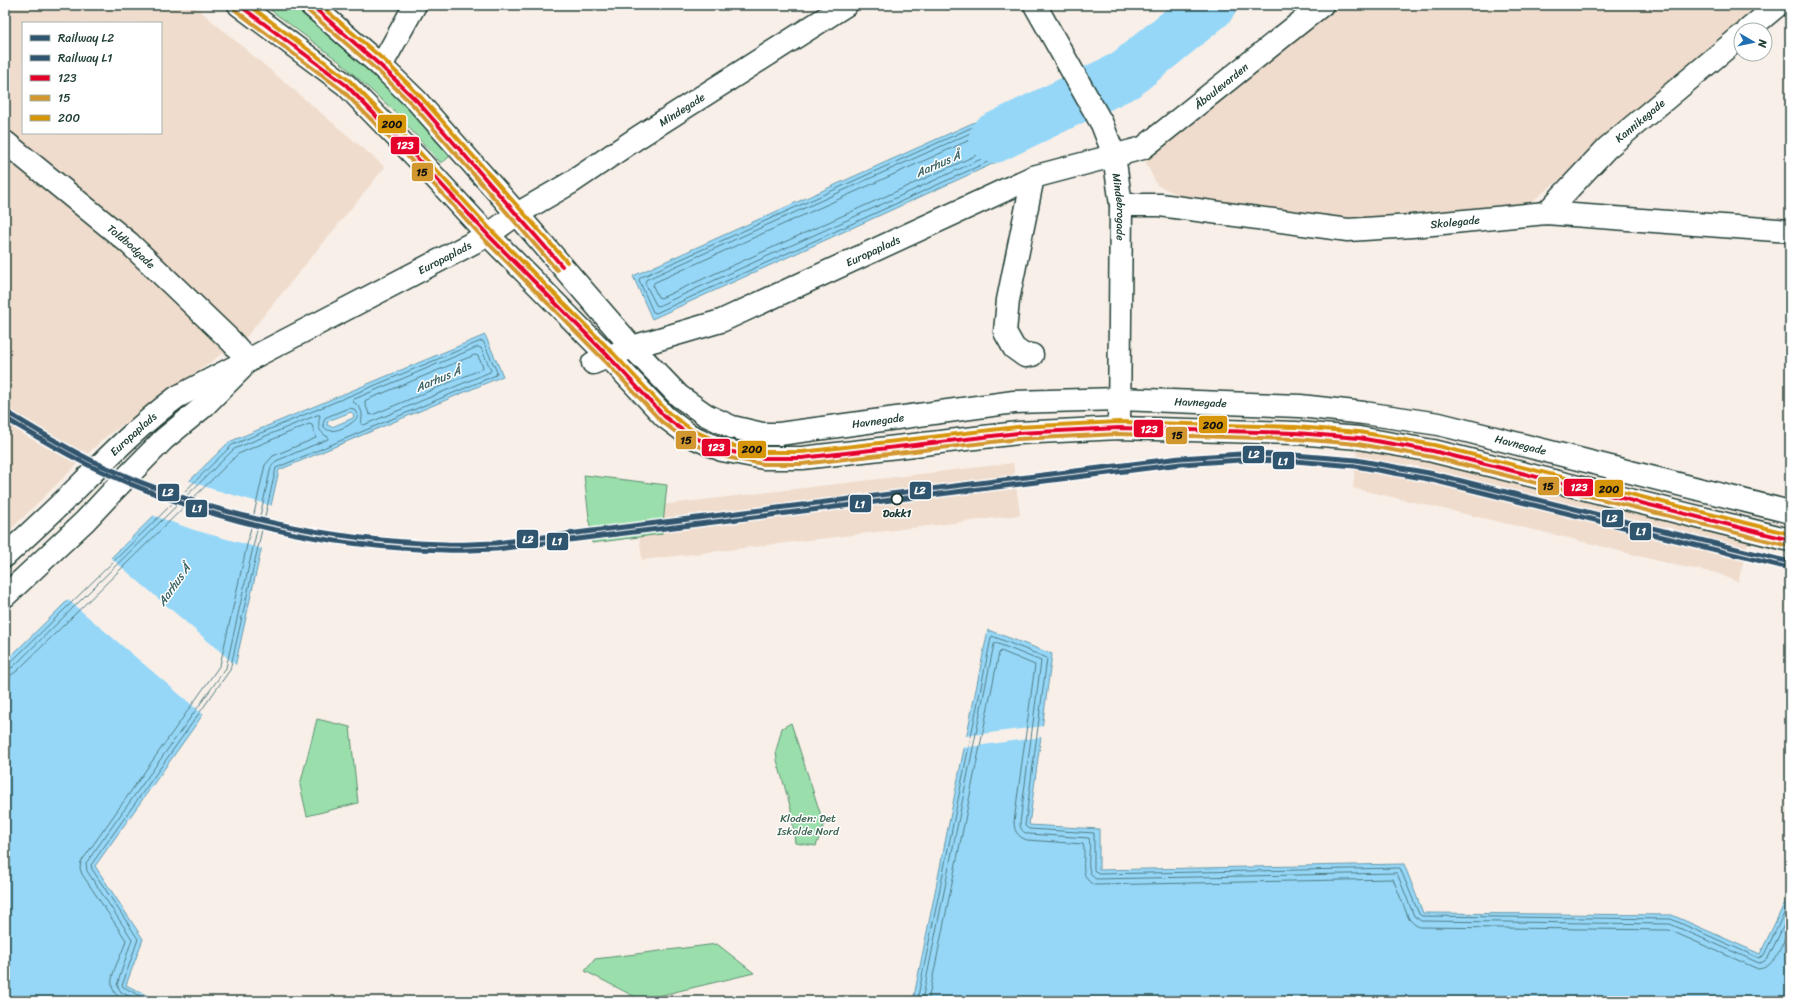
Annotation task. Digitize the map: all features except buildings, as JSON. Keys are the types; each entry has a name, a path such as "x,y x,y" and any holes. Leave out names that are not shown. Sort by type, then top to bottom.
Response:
{"street":[{"path":"239,5 346,85 418,159 601,360 665,417 689,435 722,450 764,458 802,458 1018,433 1119,428 1296,433 1359,438 1433,451 1790,540"},
{"path":"311,5 381,66 417,101 632,347"},
{"path":"381,66 415,5"},
{"name":"Mindegade","path":"488,235 517,214 572,182 637,138 846,5"},
{"name":"Mindebrogade","path":"1035,5 1102,124 1114,154 1121,205 1119,428"},
{"name":"Åboulevarden","path":"1114,154 1143,148 1322,5"},
{"path":"1758,22 1778,5"},
{"name":"Kannikegade","path":"1546,213 1607,148 1733,43"},
{"name":"Toldbodgade","path":"5,142 130,243 231,341 249,361"},
{"name":"Europaplads","path":"601,360 632,347 721,321 1033,177 1114,154"},
{"path":"1032,355 1025,356 1014,348 1005,332 1008,300 1033,177"},
{"name":"Skolegade","path":"1121,205 1160,205 1348,230 1412,226 1546,213 1790,231"},
{"name":"Europaplads","path":"5,556 35,529 100,464 160,410 194,387 249,361 418,270 488,235"},
{"name":"Havnegade","path":"632,347 679,396 706,415 732,427 762,434 803,432 882,419 1014,402 1119,400 1300,406 1364,413 1439,424 1790,512"},
{"name":"Europaplads","path":"5,596 55,550 164,439 203,408 249,361"}],"shaded area":[{"path":"5,5 193,5 385,167 247,336 104,438 5,535"},
{"path":"1339,5 1778,5 1757,22 1733,22 1733,41 1520,211 1354,227 1181,196 1157,185 1145,161"},
{"path":"1357,450 1431,461 1749,539 1738,582 1717,573 1674,565 1569,538 1353,488"},
{"path":"1013,463 1020,515 642,560 636,508"}],"green space":[{"path":"264,5 291,5 358,59 405,104 449,154 449,157 443,162 440,162 393,110 340,62"},
{"path":"584,475 667,485 662,534 592,543"},
{"path":"317,719 350,727 358,803 307,816 300,785"},
{"name":"Kloden: Det Iskolde Nord","path":"791,723 824,825 816,846 795,843 791,809 777,760 776,751 782,728"},
{"path":"717,944 754,973 641,1000 585,971 595,959"}],"water":[{"path":"1177,5 1244,5 1133,94 1112,55"},
{"path":"1048,89 1067,130 652,319 633,276"},
{"path":"485,335 503,376 279,470 234,671 95,866 143,939 126,985 158,1001 5,1001 5,662 229,442","holes":["351,412 354,415 353,418 332,427 327,425 328,421"]},
{"path":"988,630 1052,654 1029,825 1099,829 1099,870 1404,864 1423,913 1672,915 1760,954 1790,892 1790,1001 913,1001"}],"pier":[{"path":"187,480 212,489 273,506 263,549 194,530 152,515"},
{"path":"110,557 237,666 236,673 205,716 67,599"},
{"path":"1044,726 1042,737 962,748 965,736"}],"waterway":[{"name":"Aarhus Å","path":"994,138 1125,75 1211,5"}],"rail line":[{"name":"L2","path":"5,411 92,461 145,484 186,499 228,512 314,531 401,542 451,544 496,543 1180,458 1241,454 1294,455 1356,460 1429,473 1790,562"},
{"name":"L1","path":"5,418 90,466 185,505 270,529 357,544 401,548 451,550 497,549 1181,464 1241,460 1294,461 1355,466 1428,479 1789,568"}],"transit line":[{"name":"123","path":"239,5 346,85 418,159 488,235 609,357 665,417 689,435 722,450 764,458 802,458 1018,433 1119,428 1296,433 1359,438 1433,451 1790,540"},
{"name":"200","path":"249,5 350,81 422,155 492,231 613,353 669,413 692,430 724,444 765,452 802,452 1017,427 1119,422 1296,427 1359,432 1434,445 1790,534"},
{"name":"123","path":"311,5 381,66 417,101 562,266"},
{"name":"200","path":"320,5 385,61 421,97 567,262"},
{"name":"15","path":"235,10 342,90 414,163 484,239 605,361 661,421 686,440 720,456 763,464 802,464 1018,439 1119,434 1296,439 1358,444 1432,457 1789,546"},
{"name":"15","path":"307,10 377,70 413,105 557,270"}],"place":[{"name":"Dokk1","path":"897,499"}]}
